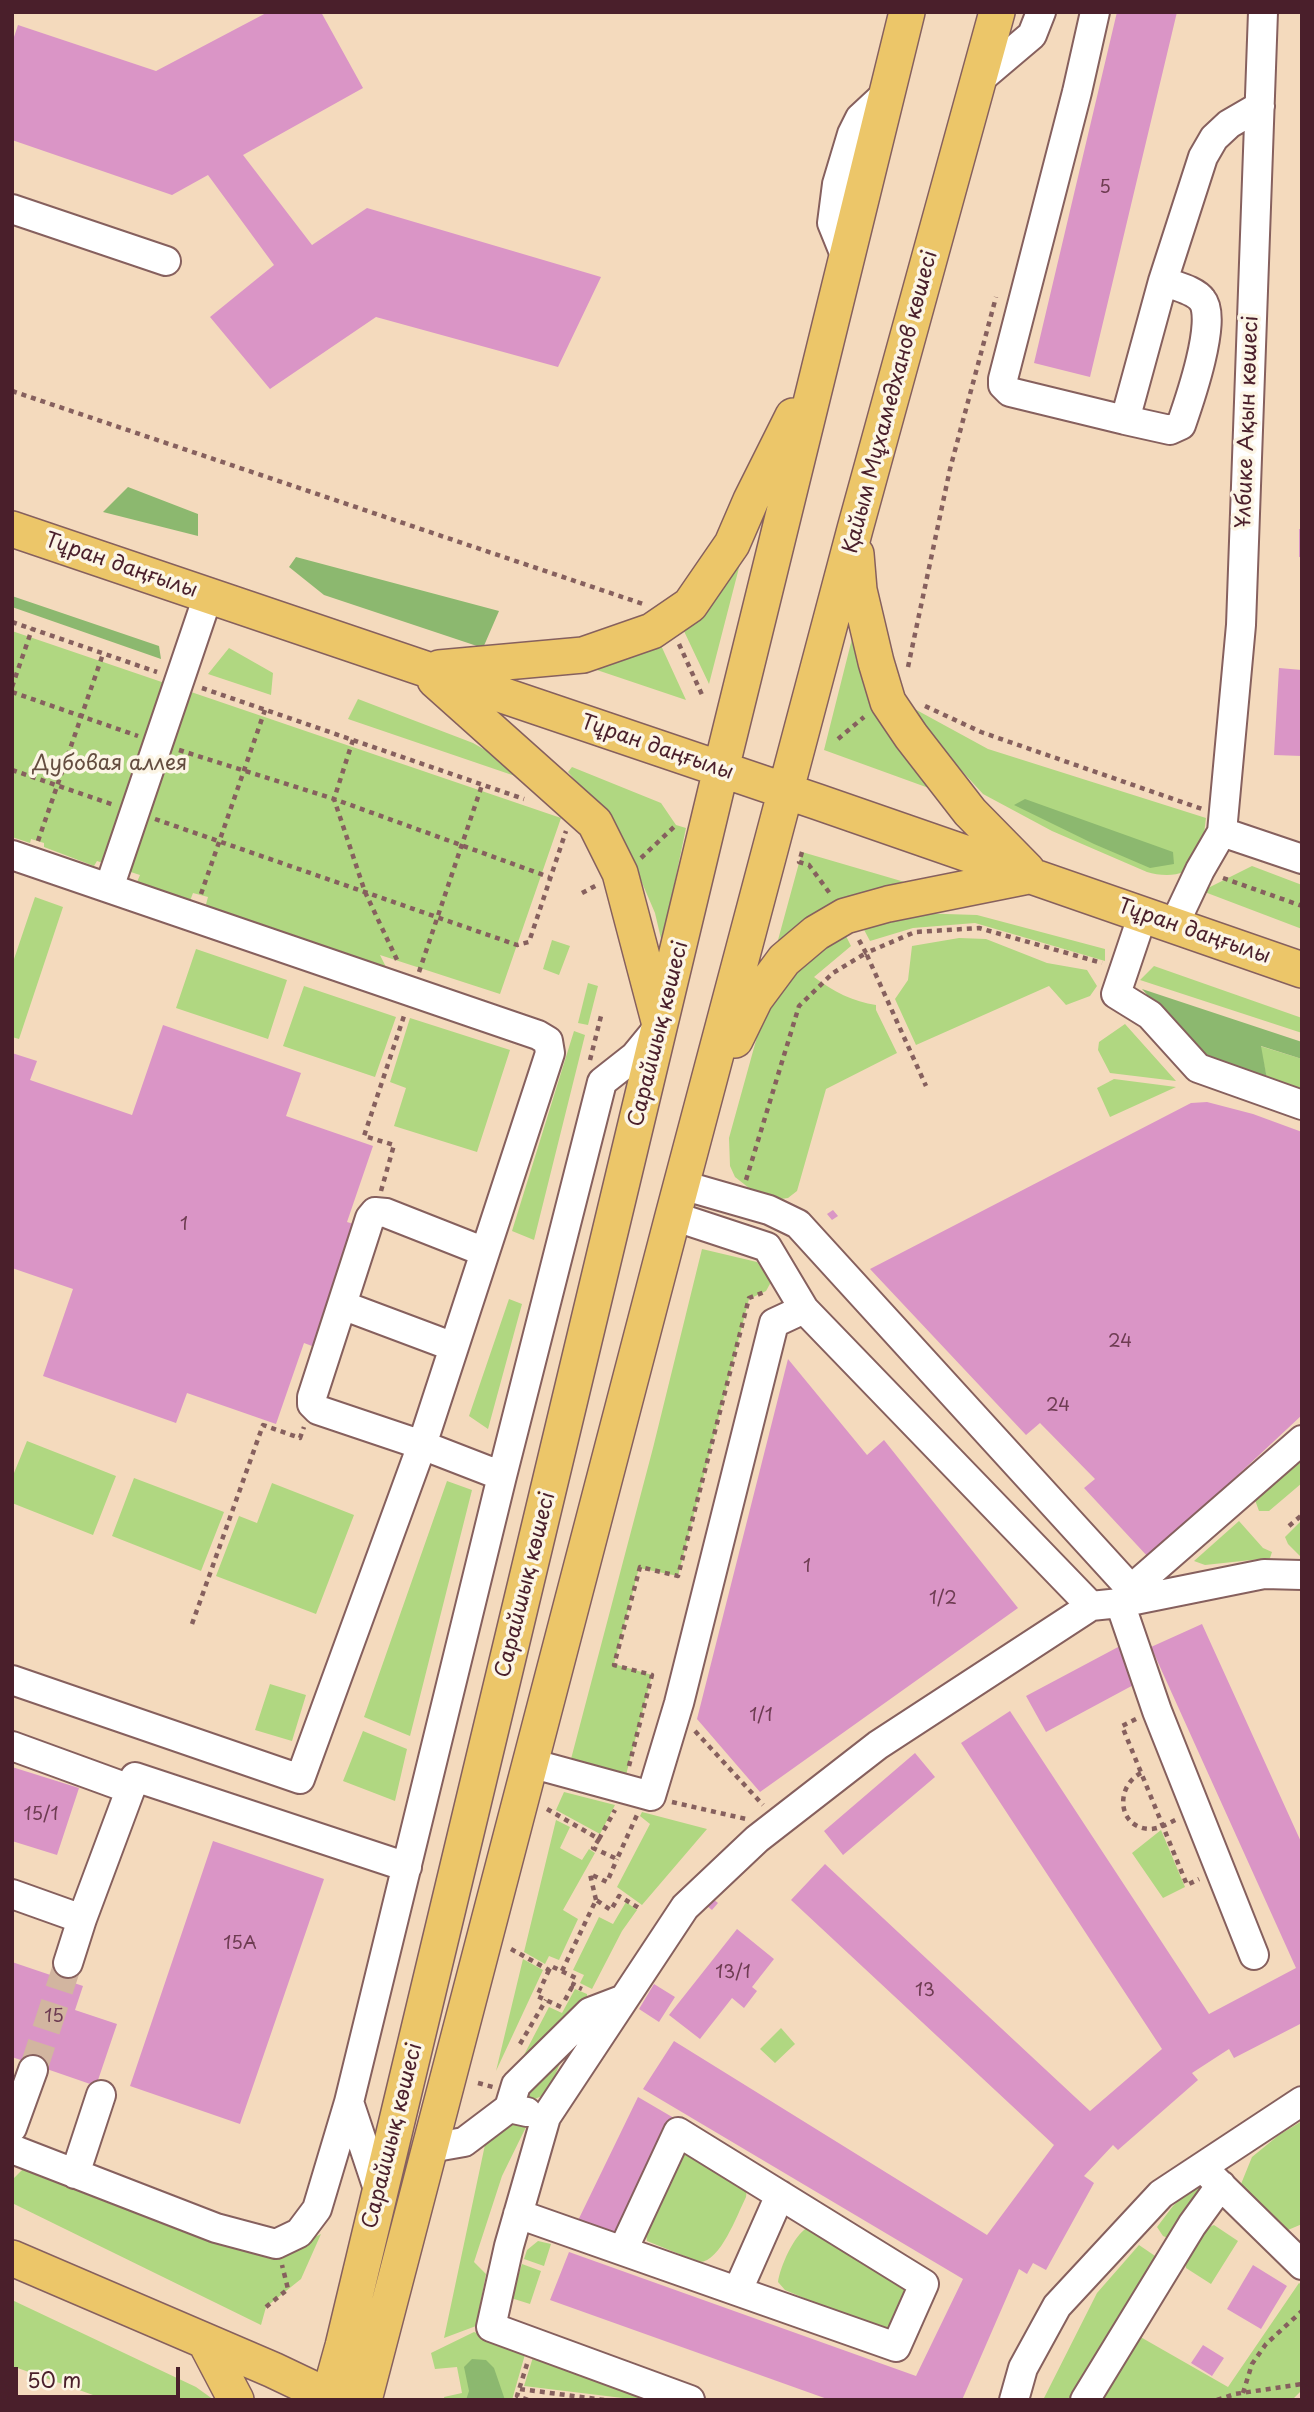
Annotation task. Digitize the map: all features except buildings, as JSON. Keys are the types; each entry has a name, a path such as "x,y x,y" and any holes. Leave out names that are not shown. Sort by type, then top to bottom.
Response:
{"main road":[{"name":"Қайым Мұхамедханов көшесі","path":"785,791 997,12"},
{"path":"721,769 888,92 897,22"},
{"path":"422,669 583,655 652,631 691,605 732,544 820,361"},
{"name":"Тұран даңғылы","path":"12,529 1032,875 1302,970"},
{"path":"855,529 859,590 888,702 970,812 1032,875"},
{"path":"422,669 595,823 623,881 660,1026"},
{"name":"Сарайшық көшесі","path":"331,2399 721,769"},
{"name":"Сарайшық көшесі","path":"364,2400 785,791"},
{"path":"703,1108 755,999 784,960 816,933 845,916 888,904 1032,875"},
{"path":"12,2258 205,2341 331,2399"},
{"path":"205,2341 236,2400"}],"street":[{"path":"980,79 1032,35 1041,12"},
{"path":"1095,12 1074,105 1003,379 1007,389 1016,394 1125,420 1170,430 1177,428 1181,425 1198,377 1208,314 1204,301 1197,295 1163,281"},
{"name":"Ұлбике Ақын көшесі","path":"1222,824 1241,625 1263,12"},
{"path":"1125,420 1163,281 1203,157 1214,138 1229,124 1259,107"},
{"path":"12,209 166,261"},
{"path":"109,888 208,596"},
{"path":"1302,859 1222,824 1200,870 1159,920 1116,994 1150,1015 1198,1068 1302,1105"},
{"path":"12,1680 300,1779 422,1445 550,1053 548,1041 538,1035 22,858"},
{"path":"12,2149 216,2228 276,2244 299,2233 317,2208 349,2102 502,1476 602,1082 635,1056 660,1026"},
{"path":"677,1200 767,1247 804,1309 1091,1606"},
{"path":"677,1200 769,1210 798,1224 1131,1589 1302,1440"},
{"path":"485,1252 386,1213 375,1212 370,1218 312,1404 318,1409 502,1476"},
{"path":"342,1305 454,1347"},
{"path":"530,1763 651,1796 679,1703 774,1323 804,1309"},
{"path":"690,2400 491,2326 518,2214 546,2117 685,1907 757,1839 878,1745 1091,1606 1121,1603 1264,1574 1302,1575"},
{"path":"1121,1603 1157,1711 1254,1955"},
{"path":"12,1746 130,1789"},
{"path":"68,1963 135,1777 407,1867"},
{"path":"12,1894 82,1919"},
{"path":"430,2148 464,2142 509,2108 516,2085 590,2012 624,1999"},
{"path":"12,2128 24,2078"},
{"path":"75,2174 101,2095"},
{"path":"1014,2400 1023,2368 1057,2306 1161,2194 1211,2176 1302,2101"},
{"path":"349,2102 379,2192"},
{"path":"509,2108 546,2117"},
{"path":"518,2214 896,2347 925,2284 678,2132 623,2250"},
{"path":"1211,2176 1302,2265"},
{"path":"1085,2400 1192,2225 1211,2176"},
{"path":"738,2290 780,2195"}],"path":[{"path":"12,391 644,604"},
{"path":"12,622 532,802"},
{"path":"32,629 12,690 243,772 334,799 549,877"},
{"path":"678,641 703,696"},
{"path":"22,858 57,785 103,654"},
{"path":"913,700 981,732 1222,824"},
{"path":"193,917 265,710"},
{"path":"838,739 873,710"},
{"path":"353,740 334,799 365,892 412,992"},
{"path":"12,770 517,945 529,942 567,826"},
{"path":"375,1212 394,1146 363,1136 482,785"},
{"path":"634,864 676,825"},
{"path":"802,852 799,862 808,864 834,899"},
{"path":"1200,870 1302,906"},
{"path":"746,1181 800,1006 833,973 866,954 915,932 979,928 1102,963"},
{"path":"857,936 926,1086"},
{"path":"626,1775 652,1675 614,1665 640,1567 678,1576 749,1298 766,1291 771,1282"},
{"path":"192,1624 263,1426 300,1438 312,1404"},
{"path":"1289,1526 1302,1515"},
{"path":"1157,1711 1122,1726 1187,1885 1202,1878"},
{"path":"692,1744 695,1731 764,1805"},
{"path":"1141,1773 1133,1777 1125,1787 1122,1797 1122,1808 1128,1817 1149,1829 1177,1819"},
{"path":"666,1808 678,1797"},
{"path":"672,1802 750,1820"},
{"path":"617,1859 593,1848 619,1803"},
{"path":"562,1971 596,1900 590,1874 607,1882 640,1808"},
{"path":"546,1809 599,1839"},
{"path":"596,1900 611,1910 620,1896 639,1908"},
{"path":"511,1949 549,1970"},
{"path":"551,1966 576,1978 561,2007 537,1996 549,1970 551,1966"},
{"path":"573,1986 591,1993 594,2010"},
{"path":"266,2307 288,2289 276,2244"},
{"path":"1243,2393 1252,2364 1266,2344 1302,2311"},
{"path":"528,2400 517,2398 533,2342"},
{"path":"1217,2400 1302,2384"},
{"path":"520,2389 604,2400"}],"green space":[{"path":"128,487 198,514 198,536 103,512"},
{"path":"742,556 709,684 683,629 732,575"},
{"path":"296,557 499,611 483,648 324,595 289,567"},
{"path":"12,596 159,646 161,659 12,607"},
{"path":"857,619 948,795 824,750"},
{"name":"Дубовая аллея","path":"12,631 561,818 500,994 380,955 386,967 205,908 208,897 193,893 190,901 137,882 140,875 97,861 94,866 44,847 44,843 31,839 30,843 12,837"},
{"path":"659,641 686,700 588,667"},
{"path":"229,648 273,673 271,695 208,674"},
{"path":"358,699 473,743 513,766 518,777 348,719"},
{"path":"911,707 988,749 1206,818 1203,844 1198,858 1194,865 1182,873 1154,874 1052,831 983,794 907,711"},
{"path":"572,767 661,803 676,825 686,828 662,943 655,913 634,864 610,819 568,772"},
{"path":"1025,799 1173,852 1174,864 1150,868 1094,844 1014,805"},
{"path":"802,852 932,890 772,962"},
{"path":"1252,866 1302,885 1302,929 1202,891"},
{"path":"35,897 63,907 19,1039 12,1037 12,965"},
{"path":"914,913 977,915 1105,949 1105,961 975,923 913,928 870,941 862,926"},
{"path":"844,932 851,946 814,977 844,995 876,1005 897,1053 826,1089 797,1191 788,1198 765,1198 735,1177 730,1166 729,1138 760,1026 774,998 801,965"},
{"path":"959,938 986,939 1047,963 1087,970 1097,986 1090,996 1066,1005 1049,986 916,1045 895,999 908,980 912,946"},
{"path":"552,940 570,946 559,975 543,969"},
{"path":"196,949 287,980 268,1039 176,1008"},
{"path":"1154,966 1302,1018 1302,1033 1140,980"},
{"path":"588,983 598,986 588,1025 578,1023"},
{"path":"304,986 396,1017 375,1077 283,1046"},
{"path":"1142,989 1302,1042 1302,1059 1261,1046 1267,1079 1204,1057"},
{"path":"410,1018 510,1050 477,1152 394,1126 406,1088 390,1082"},
{"path":"1125,1024 1176,1081 1110,1073 1098,1050 1099,1042"},
{"path":"574,1031 585,1035 534,1240 512,1231"},
{"path":"1260,1046 1302,1059 1302,1093 1267,1079"},
{"path":"1114,1079 1176,1087 1110,1117 1097,1088"},
{"path":"702,1249 757,1262 771,1282 766,1291 749,1299 678,1576 639,1568 614,1664 652,1675 626,1775 571,1759"},
{"path":"509,1299 522,1304 488,1429 469,1416"},
{"path":"27,1441 116,1476 93,1535 12,1503 12,1478"},
{"path":"1302,1456 1302,1483 1269,1511 1259,1511 1255,1500"},
{"path":"134,1478 224,1512 201,1571 112,1536"},
{"path":"447,1481 472,1490 410,1736 364,1717"},
{"path":"272,1483 354,1515 316,1614 216,1576 239,1516 257,1523"},
{"path":"1302,1520 1302,1558 1285,1537"},
{"path":"1239,1521 1263,1548 1272,1552 1270,1558 1205,1565 1194,1561"},
{"path":"270,1684 306,1695 292,1741 255,1730"},
{"path":"363,1731 407,1749 395,1801 343,1781"},
{"path":"564,1792 615,1805 600,1834 556,1810"},
{"path":"642,1812 707,1829 642,1905 617,1887 650,1824 640,1816"},
{"path":"556,1820 570,1827 560,1848 582,1860 589,1849 595,1853 563,1910 578,1919 559,1960 549,1956 545,1964 524,1952"},
{"path":"1161,1830 1185,1887 1163,1898 1132,1853"},
{"path":"626,1902 637,1910 622,1931 592,1989 580,1983 584,1975 573,1970 599,1917 613,1924"},
{"path":"523,1959 543,1970 496,2071"},
{"path":"575,1989 587,1994 587,1999 513,2076 549,2007 562,2013"},
{"path":"781,2028 795,2044 775,2063 760,2049"},
{"path":"562,2058 548,2093 535,2099 517,2097"},
{"path":"515,2116 527,2125 502,2176 474,2262 486,2274 476,2326 444,2338 486,2140"},
{"path":"1302,2121 1302,2224 1288,2230 1241,2184 1252,2157"},
{"path":"679,2149 747,2188 746,2197 721,2247 707,2260 699,2262 647,2241 644,2224"},
{"path":"24,2168 188,2233 244,2250 279,2255 321,2234 301,2279 266,2307 261,2325 12,2203 12,2180"},
{"path":"1197,2182 1203,2182 1201,2191 1170,2239 1163,2236 1157,2227"},
{"path":"1214,2225 1238,2241 1211,2284 1186,2268 1186,2262 1198,2237"},
{"path":"807,2228 909,2290 895,2323 884,2332 785,2290 778,2282 782,2268 793,2244"},
{"path":"538,2241 551,2244 544,2266 524,2259 527,2250"},
{"path":"1139,2245 1158,2258 1073,2400 1043,2400 1097,2293"},
{"path":"522,2264 541,2271 530,2304 511,2298"},
{"path":"1299,2283 1302,2285 1302,2390 1292,2400 1095,2400 1137,2335 1228,2387"},
{"path":"12,2300 196,2387 214,2400 107,2400 12,2366"},
{"path":"474,2332 526,2351 512,2400 445,2400 444,2397 462,2393 457,2367 435,2369 431,2353"},
{"path":"534,2354 657,2400 524,2386"},
{"path":"472,2359 486,2360 494,2368 505,2400 466,2400 469,2391 464,2367"}],"tunnel":[{"path":"33,2070 68,1963"}]}
